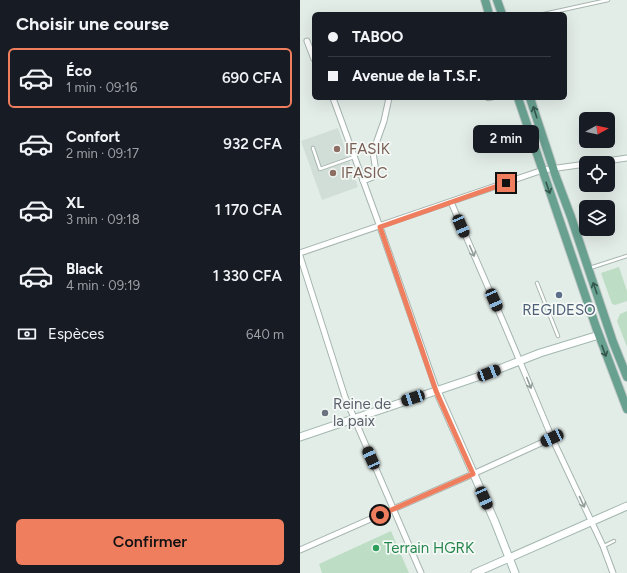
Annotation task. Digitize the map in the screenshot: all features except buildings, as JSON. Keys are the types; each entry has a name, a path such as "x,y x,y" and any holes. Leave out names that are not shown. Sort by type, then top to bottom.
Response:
{"main road":[{"path":"485,0 488,12"},
{"path":"497,0 501,12"},
{"path":"519,100 599,335 627,409"},
{"path":"531,100 613,342 627,377"}],"street":[{"path":"307,40 312,54"},
{"path":"334,100 380,227 436,391 495,522 515,573"},
{"path":"363,181 373,177 376,172 373,152 384,121 389,100"},
{"path":"615,160 627,158"},
{"path":"421,573 345,397 300,254 543,170 579,165"},
{"path":"451,202 552,438 591,521 613,573"},
{"path":"300,437 520,361 560,344 599,335"},
{"path":"300,550 552,438"},
{"path":"475,573 627,506"}],"lane":[{"path":"553,12 608,0"},
{"path":"313,148 320,168 354,157"},
{"path":"588,268 627,256"},
{"path":"537,283 558,336"},
{"path":"602,546 614,541"}],"shaded area":[{"name":"IFASIC","path":"338,128 358,187 322,200 301,141"}],"green space":[{"path":"619,267 627,291 627,301 615,305 612,304 601,273"},
{"path":"627,311 627,347 617,321 620,314"},
{"name":"Terrain HGRK","path":"391,531 409,573 322,573 319,564"}],"place":[{"name":"IFASIK","path":"337,149"},
{"name":"IFASIC","path":"333,173"},
{"name":"REGIDESO","path":"559,295"},
{"name":"Reine de la paix","path":"325,413"},
{"name":"Terrain HGRK","path":"376,548"}],"route":[{"path":"380,515 473,474 436,391 380,227 506,183"}]}
